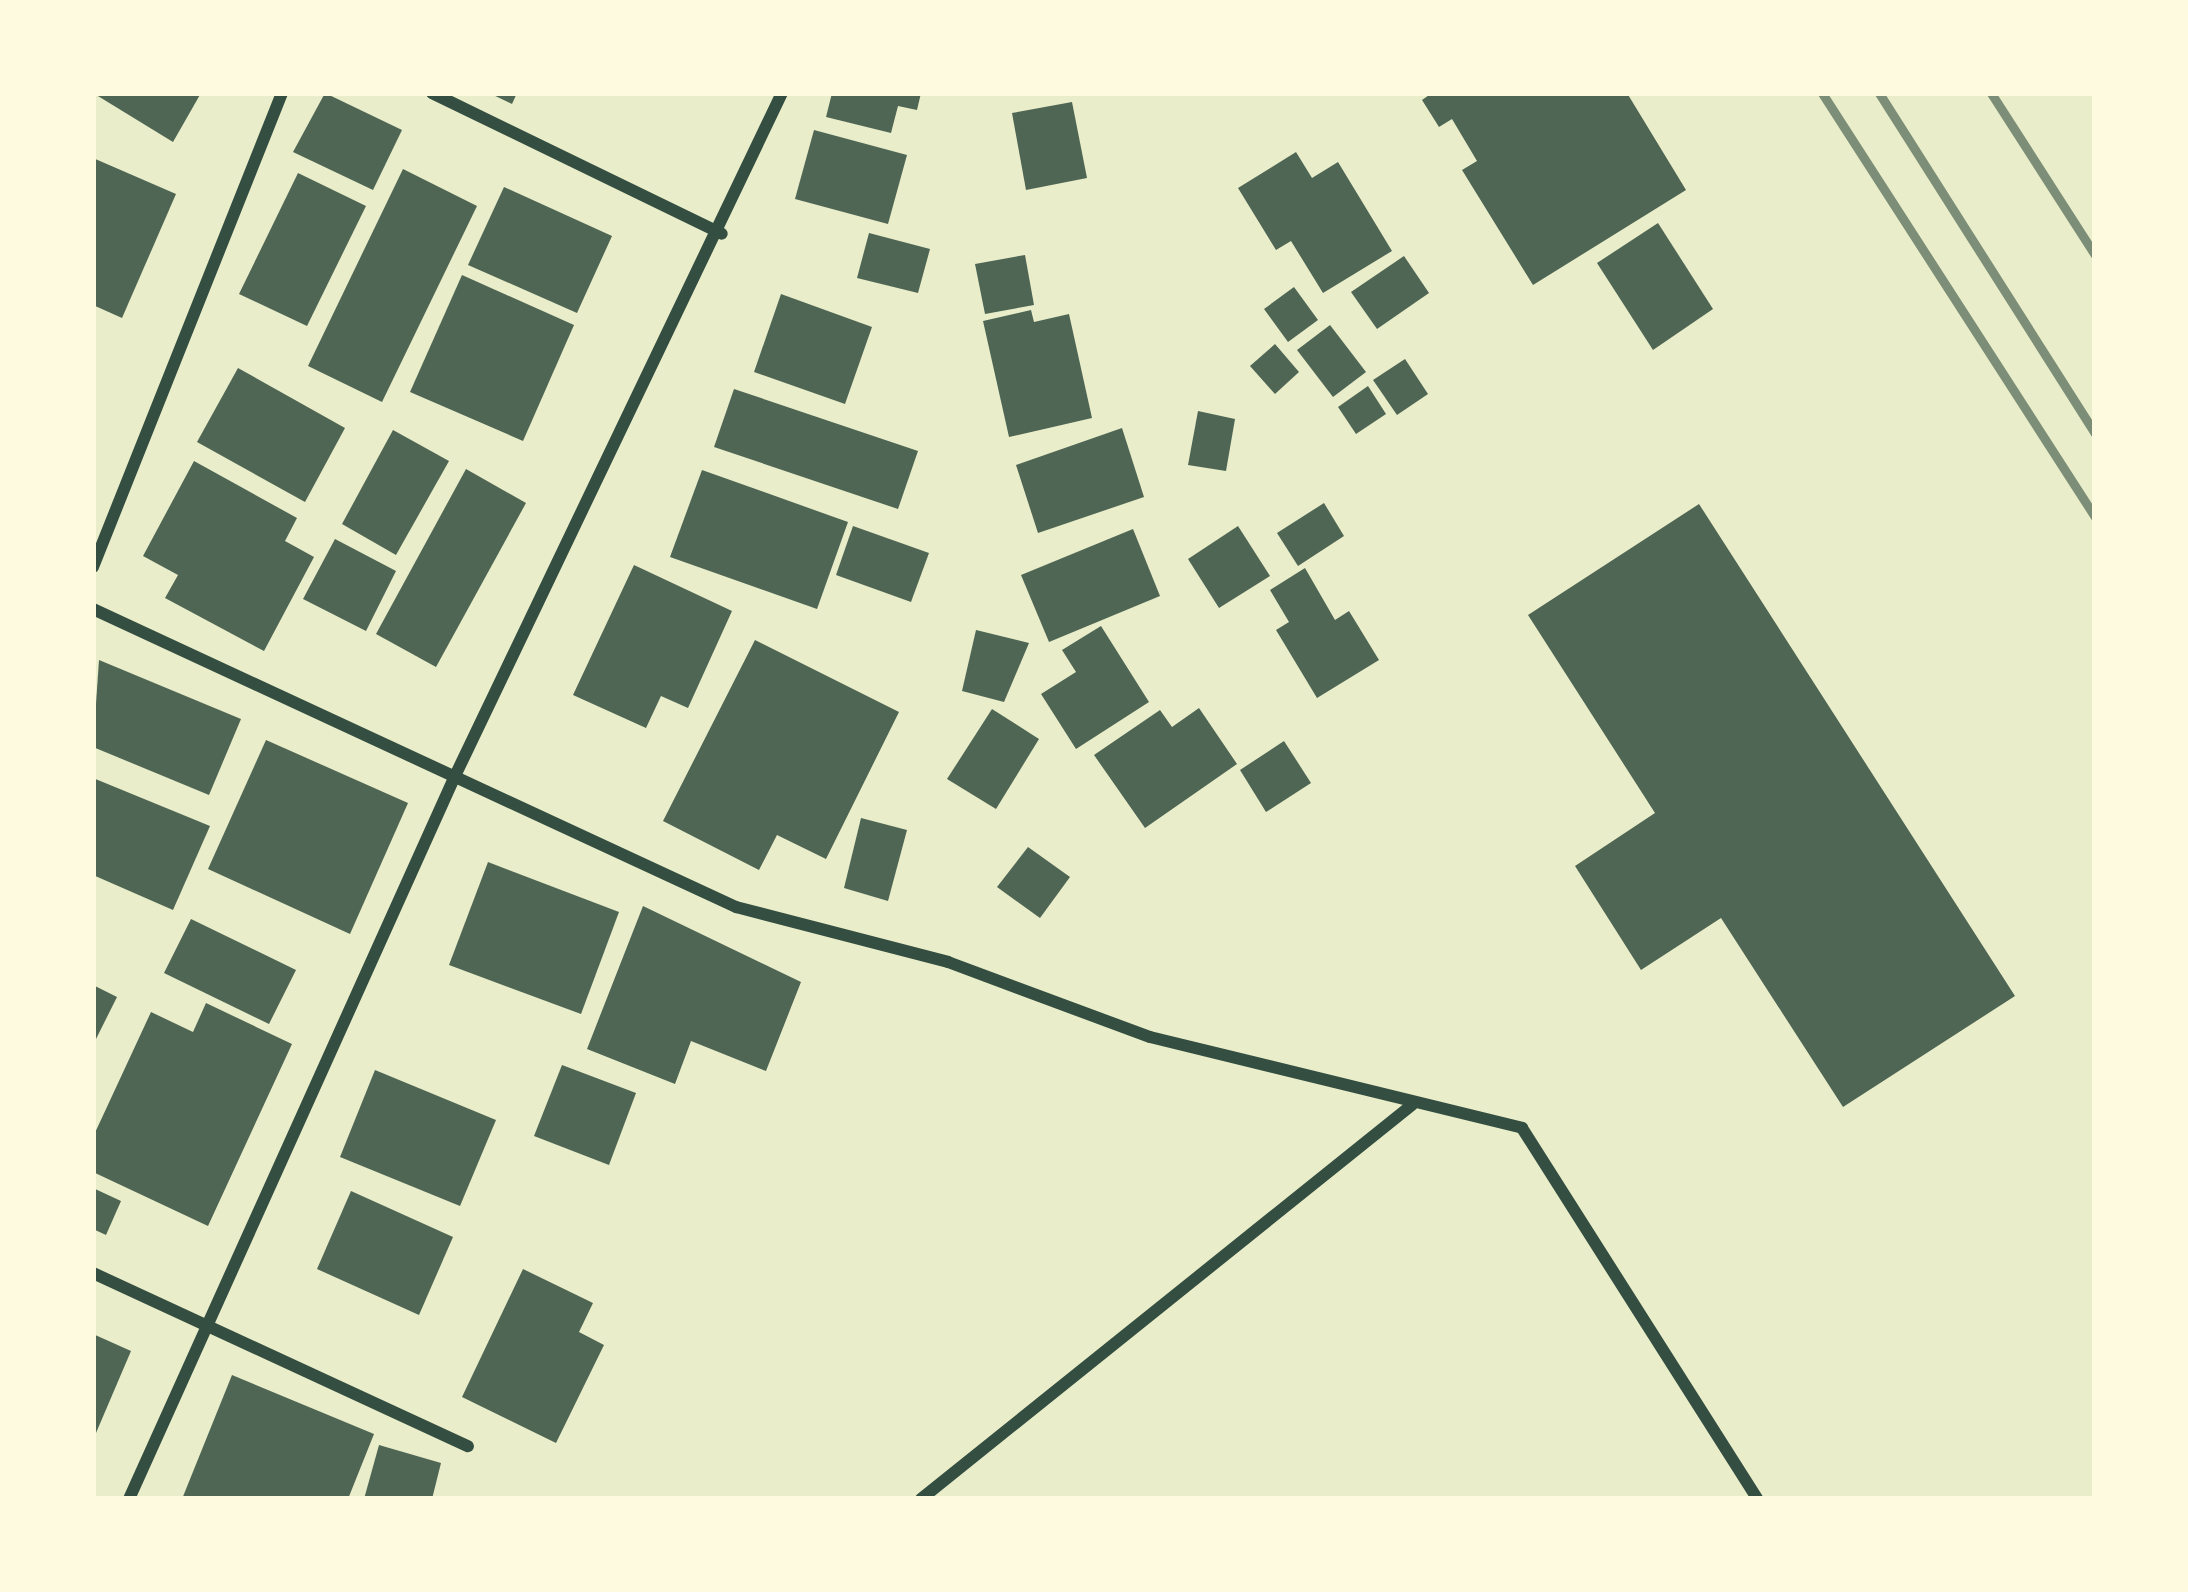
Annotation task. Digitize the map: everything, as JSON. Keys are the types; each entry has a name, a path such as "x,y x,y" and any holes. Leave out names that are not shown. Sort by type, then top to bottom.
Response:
{"street":[{"path":"93,567 283,93"},
{"path":"432,93 722,234"},
{"path":"130,1499 199,1328 455,776 722,234 782,93"},
{"path":"93,609 736,907 1412,1106 1522,1128 1757,1499"},
{"path":"921,1499 1412,1106"},
{"path":"93,1273 199,1328 468,1446"}],"building":[{"path":"93,93 201,93 173,142"},
{"path":"325,93 402,130 373,190 293,152"},
{"path":"489,93 517,93 512,104"},
{"path":"832,93 921,93 917,110 898,106 891,133 826,117"},
{"path":"1432,93 1627,93 1686,190 1533,285 1462,170 1477,161 1452,119 1439,127 1422,100"},
{"path":"1072,102 1087,178 1026,190 1012,113"},
{"path":"814,130 907,155 888,224 795,199"},
{"path":"1296,152 1312,178 1338,162 1392,251 1323,293 1291,241 1276,250 1238,188"},
{"path":"93,158 176,194 122,318 93,305"},
{"path":"403,169 477,206 382,402 308,366"},
{"path":"298,173 366,206 307,326 239,294"},
{"path":"504,187 612,236 577,313 468,265"},
{"path":"1658,223 1713,309 1653,350 1597,263"},
{"path":"869,233 930,249 918,293 857,278"},
{"path":"1025,255 1034,305 985,314 975,264"},
{"path":"1404,256 1429,293 1377,329 1351,292"},
{"path":"462,275 574,325 523,441 410,392"},
{"path":"1294,287 1318,320 1288,342 1264,309"},
{"path":"781,294 872,327 845,404 754,372"},
{"path":"1031,310 1034,322 1069,314 1092,418 1009,437 983,321"},
{"path":"1330,325 1366,372 1333,397 1297,350"},
{"path":"1275,344 1299,372 1275,394 1250,366"},
{"path":"1405,359 1428,394 1397,415 1373,380"},
{"path":"238,368 345,428 305,502 197,442"},
{"path":"1368,386 1386,414 1356,434 1338,407"},
{"path":"734,389 918,451 898,509 714,447"},
{"path":"1198,411 1235,419 1226,471 1188,465"},
{"path":"1122,428 1144,497 1038,533 1016,465"},
{"path":"393,430 449,461 396,555 342,524"},
{"path":"194,461 297,518 285,541 314,557 264,651 165,598 178,575 143,556"},
{"path":"466,469 526,503 436,667 376,634"},
{"path":"702,470 848,522 817,609 670,557"},
{"path":"1324,503 1344,536 1298,566 1277,533"},
{"path":"1699,504 2015,996 1843,1107 1721,918 1641,970 1575,866 1655,813 1528,615"},
{"path":"853,526 929,553 911,602 836,575"},
{"path":"1238,526 1270,576 1219,608 1188,559"},
{"path":"1133,529 1160,596 1049,642 1021,575"},
{"path":"335,539 396,571 366,631 303,599"},
{"path":"634,565 732,611 688,708 661,696 646,728 573,695"},
{"path":"1305,568 1335,620 1349,611 1379,660 1317,698 1276,630 1289,622 1270,590"},
{"path":"1101,626 1149,702 1076,749 1041,694 1076,672 1062,650"},
{"path":"976,630 1029,643 1004,702 962,691"},
{"path":"755,640 899,712 826,859 777,835 759,870 663,821"},
{"path":"99,660 241,719 209,795 93,747"},
{"path":"1199,708 1237,764 1145,828 1094,755 1160,710 1172,727"},
{"path":"992,709 1039,739 996,809 947,779"},
{"path":"266,740 408,803 350,934 208,869"},
{"path":"1284,741 1311,783 1266,812 1240,770"},
{"path":"93,778 210,826 173,910 93,875"},
{"path":"861,818 907,830 888,901 844,888"},
{"path":"1028,847 1070,877 1040,918 997,887"},
{"path":"488,862 619,912 581,1014 449,965"},
{"path":"643,906 801,982 766,1071 691,1041 675,1084 587,1049"},
{"path":"191,919 296,970 269,1024 164,973"},
{"path":"93,985 117,997 93,1045"},
{"path":"206,1003 292,1044 208,1226 93,1172 93,1137 151,1012 193,1032"},
{"path":"562,1065 636,1093 609,1165 534,1136"},
{"path":"375,1070 496,1120 460,1206 340,1157"},
{"path":"93,1188 121,1201 106,1235 93,1229"},
{"path":"351,1191 453,1237 419,1315 317,1269"},
{"path":"523,1269 593,1303 579,1332 604,1345 556,1443 462,1397"},
{"path":"93,1334 131,1351 93,1440"},
{"path":"232,1375 374,1434 348,1499 182,1499"},
{"path":"379,1445 441,1463 432,1499 364,1499"}],"railway":[{"path":"1822,93 2095,517"},
{"path":"1879,93 2095,433"},
{"path":"1991,93 2095,255"}]}
